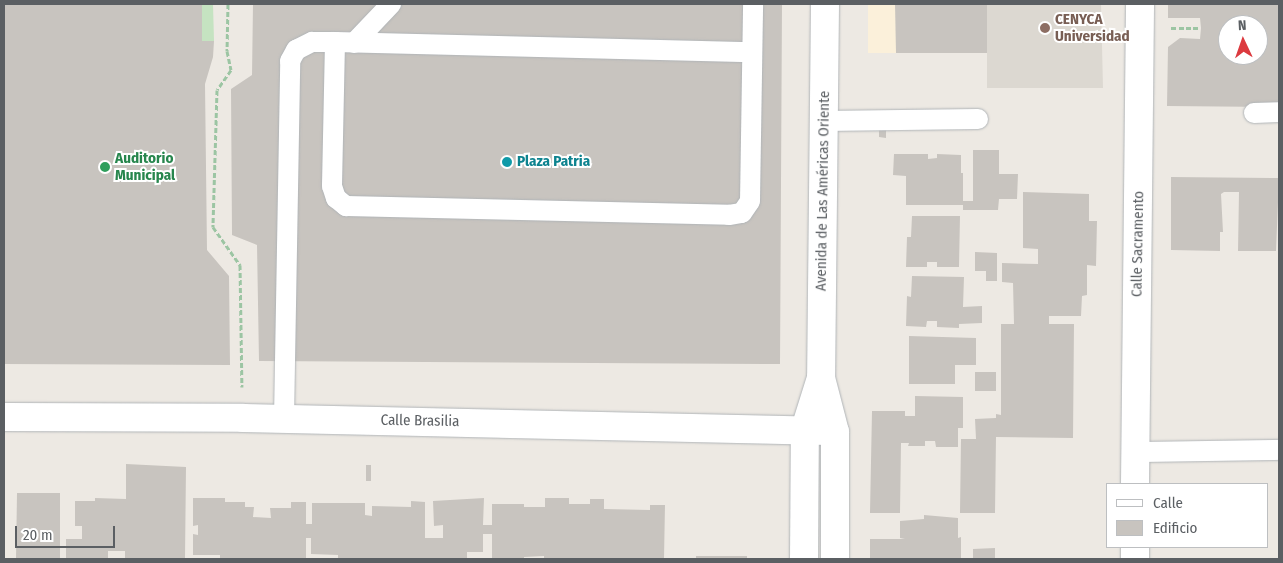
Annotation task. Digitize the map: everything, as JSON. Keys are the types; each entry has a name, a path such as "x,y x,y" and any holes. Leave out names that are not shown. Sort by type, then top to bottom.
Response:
{"street":[{"name":"Avenida de Las Américas Oriente","path":"825,4 821,378 835,432 835,559"},
{"name":"Calle Sacramento","path":"1135,483 1140,4"},
{"name":"Avenida de Las Américas Oriente","path":"804,559 805,429 821,378"},
{"name":"Calle Brasilia","path":"4,418 243,418 805,429 835,432"}],"lane":[{"path":"390,4 344,43 332,186 336,198 346,206 729,215 742,213 750,201 753,4"},
{"path":"284,419 290,61 296,50 312,42 752,52"},
{"path":"1254,113 1279,112"},
{"path":"824,121 978,119"},
{"path":"1135,452 1279,450"}],"path":[{"path":"228,4 227,51 231,70 217,90 213,226 240,265 243,418"},
{"path":"1163,28 1201,28"}],"shaded area":[{"path":"868,4 987,4 987,53 868,53"},
{"name":"CENYCA Universidad","path":"987,4 1101,4 1103,88 987,88"}],"green space":[{"path":"202,4 213,4 214,41 202,41"}],"building":[{"name":"Auditorio Municipal","path":"4,4 202,4 202,41 214,41 213,57 205,84 207,250 229,276 230,365 4,364"},
{"name":"Plaza Patria","path":"253,4 782,4 780,364 259,361 257,245 232,235 231,89 252,75"},
{"path":"895,4 987,4 987,53 896,53"},
{"path":"1168,4 1279,4 1279,107 1167,106 1168,47 1180,38 1200,39 1200,18 1168,18"},
{"path":"886,129 886,138 879,137 879,130"},
{"path":"973,150 999,150 999,174 1018,174 1017,199 999,199 998,210 963,210 963,205 906,205 906,176 893,175 894,154 928,154 928,159 937,158 937,154 961,155 963,201 973,201"},
{"path":"1171,177 1279,178 1276,251 1238,251 1239,192 1224,192 1221,194 1223,232 1220,232 1220,251 1171,250"},
{"path":"1023,192 1089,194 1089,221 1097,221 1096,266 1087,265 1087,295 1082,296 1081,316 1049,316 1049,324 1074,324 1073,438 996,437 995,513 960,513 961,439 976,439 975,419 996,418 996,414 1001,415 1001,324 1014,324 1013,283 1002,282 1002,263 1038,264 1038,249 1023,248"},
{"path":"912,216 960,216 959,267 937,267 937,262 927,262 927,267 906,267 907,237 911,237"},
{"path":"975,252 997,253 997,281 986,281 986,271 975,271"},
{"path":"912,276 964,277 963,307 982,306 982,323 959,324 959,328 937,327 937,321 927,321 926,327 906,326 907,296 911,297"},
{"path":"909,336 976,338 976,365 955,365 955,384 909,384"},
{"path":"975,372 996,372 996,391 975,391"},
{"path":"915,396 963,397 963,428 958,428 958,447 936,447 935,441 925,441 925,446 908,446 909,443 901,443 900,513 870,513 872,411 905,411 905,416 915,416"},
{"path":"126,464 186,467 185,559 125,559 125,551 108,551 108,559 66,559 66,539 82,539 82,526 75,526 75,501 95,501 95,498 126,499"},
{"path":"366,465 371,465 371,481 366,481"},
{"path":"17,493 60,493 60,559 16,559"},
{"path":"193,498 225,498 225,502 245,502 245,507 254,507 253,517 271,518 270,508 291,508 291,502 306,502 306,524 312,524 312,503 365,503 365,515 372,516 372,506 411,507 411,501 425,502 425,538 443,538 443,525 434,526 433,501 484,498 483,525 492,525 492,504 524,504 524,507 545,507 545,498 569,498 569,504 590,504 590,499 604,499 604,509 650,510 650,505 665,505 664,559 544,559 544,556 524,557 524,559 492,559 492,534 483,534 483,552 467,552 467,559 338,559 338,555 311,554 311,538 306,538 306,559 220,559 220,555 193,555 193,534 198,535 198,525 193,526"},
{"path":"924,515 958,518 958,538 961,537 961,559 870,559 870,539 905,539 900,538 900,521 924,519"},
{"path":"995,548 995,559 973,559 973,549"},
{"path":"696,556 747,556 747,559 696,559"}],"place":[{"name":"CENYCA Universidad","path":"1045,28"},
{"name":"Plaza Patria","path":"507,162"},
{"name":"Auditorio Municipal","path":"105,167"}]}
